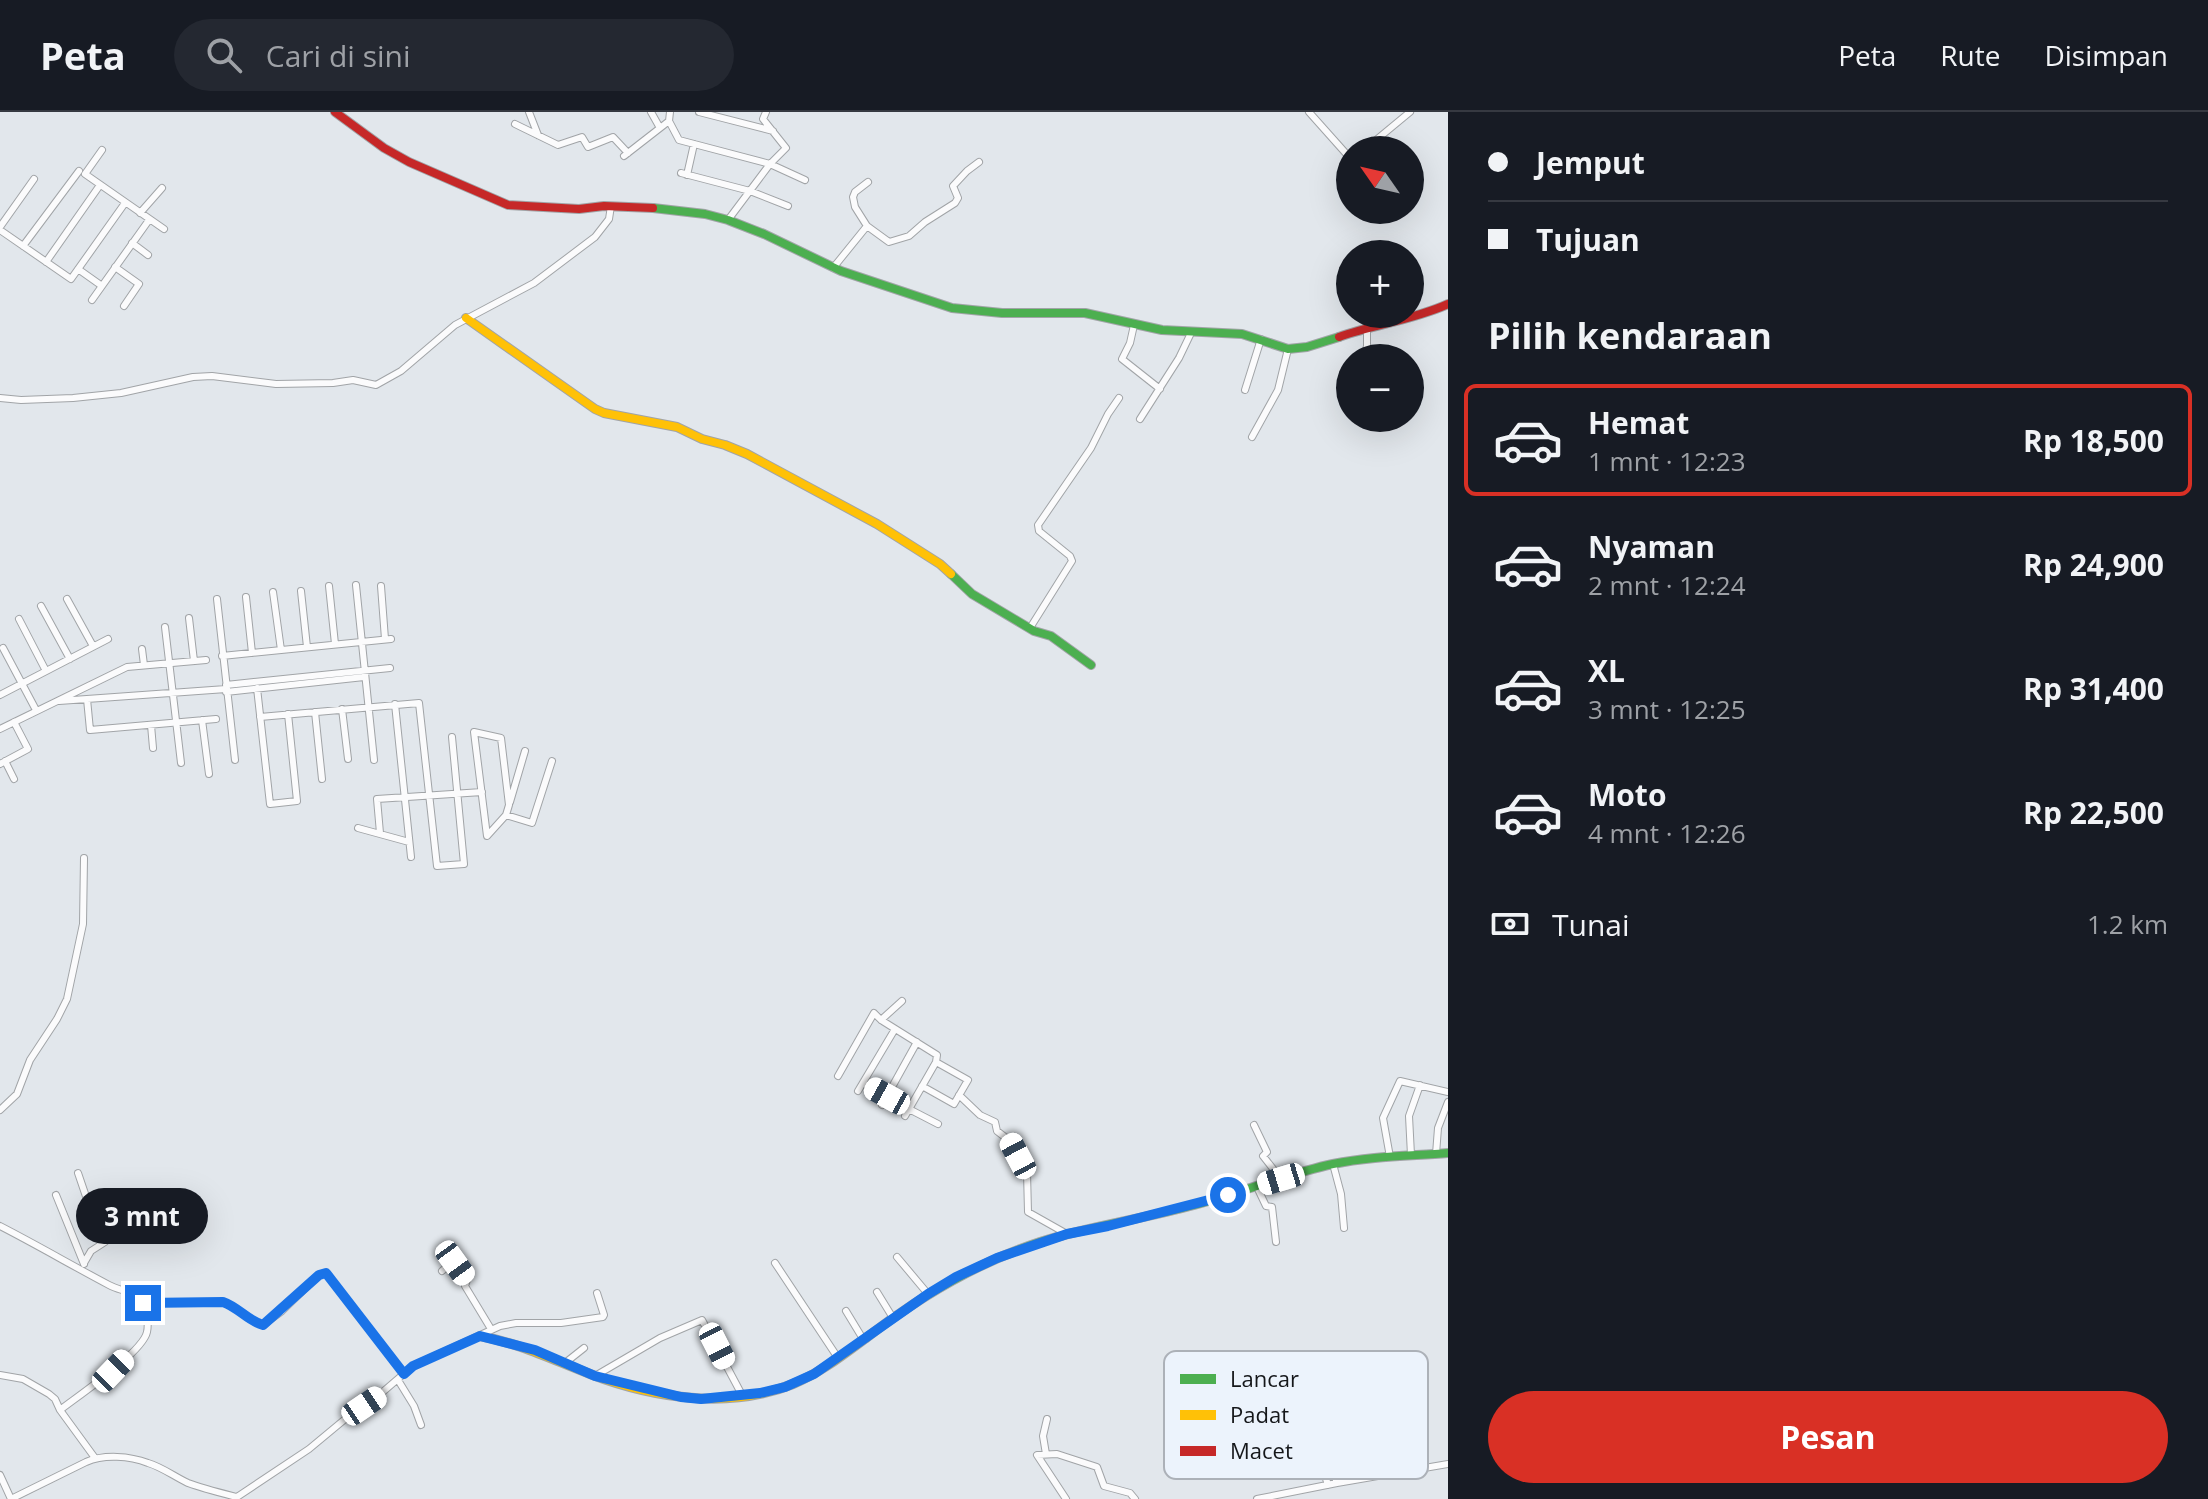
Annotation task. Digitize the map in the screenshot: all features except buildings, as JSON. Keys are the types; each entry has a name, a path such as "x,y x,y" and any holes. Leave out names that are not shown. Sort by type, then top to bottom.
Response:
{"street":[{"path":"335,112 409,162 508,205 670,209 728,220 833,268 952,308 1002,313 1085,313 1134,325 1191,333 1242,334 1288,349 1310,347 1367,328 1367,344"},
{"path":"529,112 538,135"},
{"path":"651,112 660,128"},
{"path":"670,112 669,121 679,140 770,164 805,180"},
{"path":"699,112 773,131"},
{"path":"728,220 770,164 786,148 763,119 766,112"},
{"path":"1309,112 1336,142"},
{"path":"1381,136 1410,112"},
{"path":"515,124 558,145 582,137 588,147 613,137 626,154 669,121"},
{"path":"694,144 684,174 750,191 788,206"},
{"path":"102,150 85,174 164,229"},
{"path":"868,182 855,192 855,207 867,226 889,242 909,236 955,203 958,198 953,186 979,162"},
{"path":"23,246 79,171"},
{"path":"34,179 0,229 71,279 125,203"},
{"path":"46,262 100,185"},
{"path":"140,213 162,188"},
{"path":"0,398 73,398 121,393 193,377 212,376 276,384 353,380 376,385 401,371 466,318 534,283 595,237 609,219 611,206"},
{"path":"92,300 149,220"},
{"path":"833,268 867,226"},
{"path":"132,243 148,255"},
{"path":"115,267 139,284 124,306"},
{"path":"78,269 102,286"},
{"path":"1424,314 1448,304"},
{"path":"466,318 595,409 668,425 725,445 839,503 932,558 971,593 1030,628 1051,636 1091,665"},
{"path":"1134,325 1122,359 1160,389"},
{"path":"1140,419 1191,333"},
{"path":"1245,390 1261,339"},
{"path":"1252,437 1278,390 1288,349"},
{"path":"1030,628 1072,561 1039,531 1038,525 1091,448 1119,398"},
{"path":"356,585 374,760"},
{"path":"329,586 335,644"},
{"path":"222,656 388,639 381,586"},
{"path":"301,591 307,647"},
{"path":"273,592 281,650"},
{"path":"246,597 252,653"},
{"path":"67,599 93,646"},
{"path":"217,599 235,760"},
{"path":"41,606 70,659"},
{"path":"189,618 194,661"},
{"path":"19,619 46,671"},
{"path":"165,627 181,763"},
{"path":"0,695 108,639"},
{"path":"3,648 36,710"},
{"path":"142,649 144,665"},
{"path":"0,729 127,667 206,660"},
{"path":"226,688 257,688 390,668"},
{"path":"55,701 364,674"},
{"path":"257,688 270,804 297,801 288,714"},
{"path":"87,699 90,730 216,719"},
{"path":"260,717 419,703 437,866 464,864 452,737"},
{"path":"395,704 411,857"},
{"path":"342,709 348,759"},
{"path":"315,712 322,779"},
{"path":"202,720 209,774"},
{"path":"14,722 33,759"},
{"path":"151,725 153,748"},
{"path":"509,805 501,738 474,732 487,836 506,815 509,805 525,751"},
{"path":"14,779 3,762 28,749"},
{"path":"506,815 532,823 552,761"},
{"path":"380,833 377,799 482,792"},
{"path":"358,828 409,842"},
{"path":"0,1110 17,1094 30,1060 67,999 83,924 84,858"},
{"path":"881,1020 902,1001"},
{"path":"838,1076 874,1013 937,1055 907,1112 938,1124"},
{"path":"858,1091 895,1029"},
{"path":"882,1105 917,1042"},
{"path":"922,1086 954,1104 968,1080 936,1062"},
{"path":"1390,1157 1383,1125 1386,1110 1400,1081 1448,1092"},
{"path":"863,1083 887,1096"},
{"path":"1411,1155 1409,1116 1420,1085"},
{"path":"959,1095 980,1115 995,1122 997,1131 1010,1141 1027,1172 1028,1212 1067,1234"},
{"path":"1436,1154 1438,1128 1448,1102"},
{"path":"1254,1125 1267,1151 1263,1156 1281,1179"},
{"path":"480,1336 535,1350 595,1376 628,1386 690,1399 760,1393 814,1374 928,1294 997,1258 1067,1234 1194,1205 1333,1164 1372,1157 1448,1153"},
{"path":"1333,1164 1341,1194 1344,1228"},
{"path":"78,1173 105,1240 91,1251 85,1267"},
{"path":"1257,1187 1266,1206 1272,1207 1276,1242"},
{"path":"56,1195 85,1267"},
{"path":"0,1226 85,1267 112,1287 138,1296 143,1303 147,1332 143,1339 113,1371 60,1410"},
{"path":"897,1257 928,1294"},
{"path":"442,1271 455,1263 491,1329"},
{"path":"775,1263 838,1358"},
{"path":"143,1303 223,1302 263,1325 319,1275 326,1273 401,1377 421,1425"},
{"path":"877,1292 893,1318"},
{"path":"0,1475 11,1499 24,1496 95,1458 128,1458 147,1462 189,1483 236,1498 309,1449 413,1366 491,1329 516,1323 561,1323 603,1317 597,1293"},
{"path":"846,1311 863,1339"},
{"path":"595,1376 660,1338 703,1320 742,1395"},
{"path":"565,1363 584,1348"},
{"path":"0,1375 23,1379 55,1399 95,1458"},
{"path":"1046,1454 1043,1436 1047,1419"},
{"path":"1066,1499 1037,1455 1071,1457 1097,1467 1104,1486 1130,1493 1135,1499"},
{"path":"1428,1467 1448,1464"},
{"path":"1326,1479 1328,1485"},
{"path":"1336,1479 1337,1483"},
{"path":"1257,1499 1360,1479"}],"traffic: fast":[{"path":"653,208 728,220 841,271 952,308 1002,313 1085,313 1162,330 1242,334 1288,349 1307,347 1339,337"},
{"path":"951,574 972,594 1034,631 1051,636 1091,665"},
{"path":"866,1338 949,1282 993,1260 1040,1242 1194,1205 1333,1164 1448,1153"}],"traffic: slow":[{"path":"466,318 595,409 677,427 747,454 877,524 951,574"},
{"path":"480,1336 522,1347 590,1374 639,1389 665,1395 717,1399 768,1392 803,1380 866,1338"}],"traffic: jam":[{"path":"335,112 409,162 508,205 579,209 604,206 653,208"},
{"path":"1339,337 1448,304"}],"route":[{"path":"143,1303 223,1302 263,1325 319,1275 326,1273 404,1374 413,1366 480,1336 535,1350 595,1376 628,1386 690,1399 742,1395 785,1387 814,1374 928,1294 997,1258 1067,1234 1228,1195"}]}
